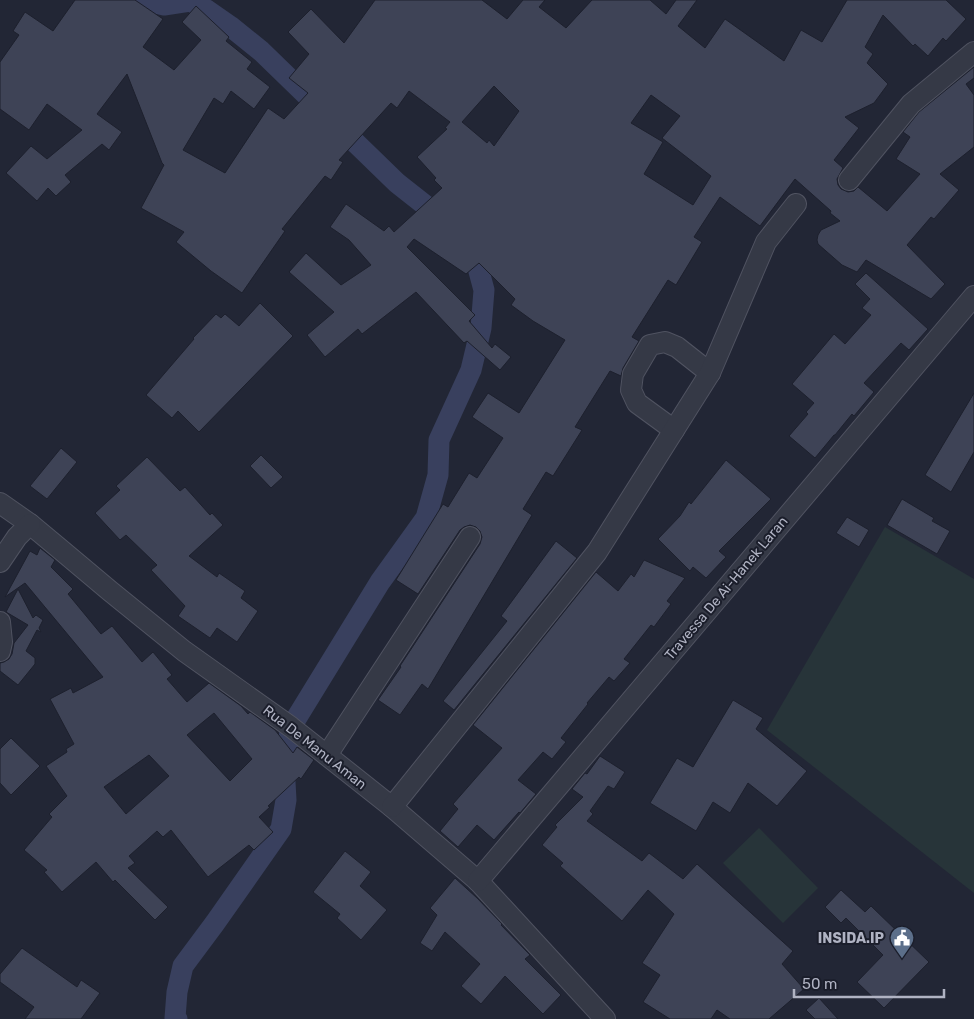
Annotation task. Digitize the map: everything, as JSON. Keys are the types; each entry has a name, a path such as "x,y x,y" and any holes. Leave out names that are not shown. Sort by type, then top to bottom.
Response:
{"street":[{"path":"849,180 911,104 974,52"},
{"path":"392,807 597,552 710,373 766,242 796,204"},
{"name":"Travessa De Ai-Hanek Laran","path":"478,881 974,296"},
{"path":"674,430 637,403 631,390 633,374 650,345 665,342 677,347 710,373"},
{"name":"Rua De Manu Aman","path":"0,503 30,524 184,650 291,727 392,807 478,881 606,1019"},
{"path":"0,562 17,538 30,524"},
{"path":"327,755 470,537"},
{"path":"0,622 2,642 0,651"}],"shaded area":[{"path":"885,527 974,579 974,893 767,730"},
{"path":"759,828 818,888 783,923 723,863"}],"building":[{"path":"75,0 135,0 163,19 143,47 174,70 201,40 182,22 196,6 229,37 226,41 252,62 247,69 270,87 254,109 231,91 223,104 214,98 183,150 225,173 268,108 284,119 308,93 289,78 309,54 288,32 311,9 344,43 375,0 482,0 507,19 523,0 545,0 539,7 566,28 592,0 650,0 666,14 676,0 697,0 678,26 705,48 725,19 784,61 801,30 822,42 847,0 946,0 966,19 946,41 943,38 928,56 915,44 913,46 883,15 865,47 873,54 867,63 888,84 874,103 845,117 859,128 834,160 843,168 837,179 838,185 841,189 848,192 854,191 858,187 887,211 920,174 896,159 910,137 903,132 919,112 974,67 974,78 966,84 974,95 974,147 940,174 959,190 934,219 931,217 907,245 945,284 931,299 866,260 857,272 842,265 818,244 818,235 821,230 840,221 795,179 760,226 720,197 694,237 702,242 676,285 668,280 632,337 639,341 623,368 621,376 610,371 575,427 582,430 553,476 546,472 523,509 532,515 428,689 422,684 400,715 378,700 480,544 482,537 480,531 470,525 460,530 418,594 396,580 443,504 448,507 469,473 477,478 503,438 472,417 488,393 519,413 565,340 511,305 515,299 479,263 466,274 414,239 407,247 475,315 469,321 492,348 495,344 511,357 500,370 467,341 464,343 416,292 362,334 358,329 325,357 307,335 334,312 289,272 306,253 341,285 371,265 349,240 330,227 346,204 384,231 389,226 394,232 442,188 434,180 436,178 417,157 447,129 445,128 450,122 409,91 397,108 391,103 339,160 343,162 331,180 325,176 282,229 285,231 242,293 211,271 176,242 184,232 141,208 164,165 127,74 97,114 122,132 109,150 102,144 65,175 71,182 56,196 48,188 37,201 6,173 31,146 47,159 82,130 47,104 29,130 0,109 0,62 19,35 13,31 25,12 53,31","holes":["494,86 519,111 494,146 489,140 487,143 462,122","651,95 680,116 662,138 711,176 693,205 644,174 663,142 631,123"]},
{"path":"866,273 928,329 909,350 901,343 864,383 874,392 854,416 852,414 815,458 789,436 808,414 806,412 814,403 792,384 834,334 845,344 871,315 862,308 870,299 855,284"},
{"path":"260,303 293,336 199,432 178,411 172,418 146,395 193,338 216,314 221,318 225,314 239,326"},
{"path":"974,393 974,452 951,492 925,475"},
{"path":"61,448 77,462 47,499 30,486"},
{"path":"261,455 283,477 271,488 250,466"},
{"path":"147,457 180,491 185,487 210,515 212,513 223,525 189,556 217,577 219,573 245,591 241,598 258,611 237,642 217,628 210,638 178,616 185,606 151,570 157,565 126,535 120,540 95,513 120,490 116,486"},
{"path":"726,460 771,499 719,551 726,557 706,578 693,567 690,571 658,539 680,516 689,502 691,504"},
{"path":"902,499 934,518 932,521 950,531 937,554 887,525"},
{"path":"847,517 869,530 859,547 836,533"},
{"path":"556,541 577,558 454,710 443,701 507,621 501,616"},
{"path":"40,548 55,560 51,567 73,589 68,594 101,634 112,626 142,662 153,652 172,675 167,679 187,702 209,683 241,706 248,714 250,712 275,730 293,753 297,747 314,760 301,779 299,777 259,817 273,832 254,850 249,845 208,877 171,830 163,837 157,831 129,856 135,863 128,868 168,907 155,920 115,880 113,882 96,862 62,892 44,872 47,870 24,850 52,817 49,814 67,796 46,766 67,752 66,749 74,744 50,699 71,688 73,693 103,677 25,583 5,597 30,551 37,555","holes":["214,713 252,759 230,781 187,735","149,755 169,776 126,814 104,787"]},
{"path":"644,560 685,578 667,601 671,604 654,627 651,625 624,659 630,663 614,681 609,677 587,703 561,738 566,742 552,759 543,752 518,780 536,794 520,813 494,840 477,825 458,847 440,831 458,809 453,804 502,748 473,725 596,572 618,591 631,574 634,577"},
{"path":"18,589 33,618 36,615 43,620 39,628 41,632 37,630 26,651 35,658 35,664 18,685 0,671 0,663 9,659 14,643 28,625 6,612"},
{"path":"733,700 763,718 756,729 807,771 777,806 748,783 730,813 713,802 696,831 650,803 677,758 693,767"},
{"path":"11,738 40,766 11,795 0,783 0,749"},
{"path":"600,756 625,772 614,789 608,786 590,811 593,814 587,821 642,861 649,853 683,879 697,864 793,951 782,964 804,989 769,1019 730,1019 717,1010 711,1019 670,1019 643,1002 660,975 642,963 674,914 648,890 622,921 560,866 563,863 542,845 557,827 555,825 583,797 572,789 585,773 587,774"},
{"path":"345,851 371,872 360,886 387,910 361,940 337,918 340,914 313,892"},
{"path":"455,878 502,924 530,955 525,959 561,995 543,1014 505,976 481,1004 461,986 480,964 445,932 432,951 420,943 437,915 430,908"},
{"name":"INSIDA.IP","path":"841,890 865,912 871,906 929,962 884,1008 857,982 883,955 846,918 841,923 825,907"},
{"path":"22,948 77,987 81,980 100,993 81,1019 25,1019 34,1007 0,982 0,974"},
{"path":"819,998 838,1019 815,1019 806,1010"}],"waterway":[{"path":"141,0 164,5 190,1 230,26 261,51 397,183 430,209 455,225 473,249 484,290 481,328 471,370 439,440 438,475 426,518 380,582 291,727 284,764 286,800 281,829 183,966 177,992 175,1018 177,1019"}],"place":[{"name":"INSIDA.IP","path":"902,959"}]}
